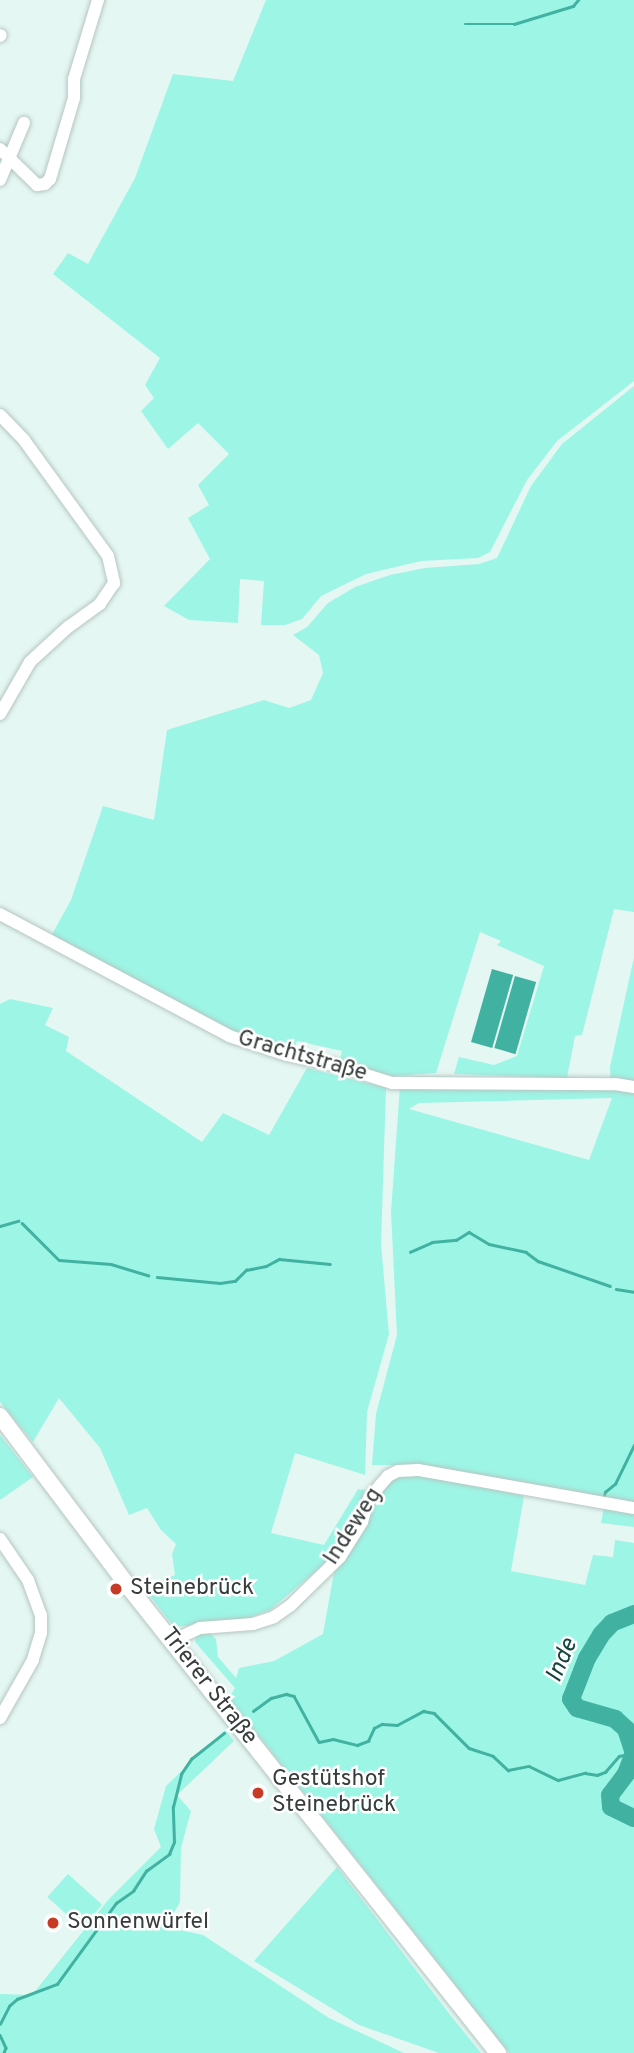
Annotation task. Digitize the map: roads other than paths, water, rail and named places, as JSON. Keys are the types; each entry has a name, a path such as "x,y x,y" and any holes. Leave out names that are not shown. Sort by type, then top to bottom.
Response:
{"main road":[{"name":"Trierer Straße","path":"0,1416 172,1641 498,2053"}],"street":[{"path":"0,149 37,185 45,184 50,179 74,98 74,79 98,0"},
{"path":"0,180 24,123"},
{"path":"0,415 24,440 108,556 114,583 100,604 68,627 30,662 0,714"},
{"name":"Grachtstraße","path":"0,914 229,1036 286,1055 338,1066 392,1083 615,1084 634,1087"},
{"name":"Indeweg","path":"172,1641 200,1628 253,1623 274,1617 290,1606 340,1557 362,1522 369,1498 388,1476 398,1471 418,1470 634,1508"},
{"path":"0,1539 28,1580 41,1615 41,1633 33,1660 0,1718"}],"waterway":[{"path":"465,24 514,24 573,6 578,0"},
{"path":"0,1226 18,1221"},
{"path":"22,1223 59,1260 111,1264 148,1275"},
{"path":"410,1252 432,1242 456,1240 469,1232 489,1244 526,1252 538,1261 610,1286"},
{"path":"157,1277 220,1283 235,1281 246,1270 266,1266 279,1259 330,1264"},
{"path":"616,1289 634,1292"},
{"path":"603,1499 605,1492 615,1484 634,1445"},
{"name":"Inde","path":"634,1614 612,1623 601,1635 587,1658 571,1699 577,1708 615,1719 626,1729 634,1753"},
{"path":"253,1711 271,1698 286,1694 294,1696 319,1742 333,1739 357,1745 368,1741 374,1728 382,1724 397,1725 423,1711 434,1713 469,1748 493,1756 508,1770 529,1766 558,1780 585,1773 597,1775 605,1772 619,1756 634,1753"},
{"path":"0,2024 9,2006 17,1999 57,1984 116,1903 133,1891 146,1871 169,1854 174,1842 173,1807 181,1774 191,1759 224,1733"},
{"name":"Inde","path":"634,1753 626,1774 610,1795 611,1807 634,1818"},
{"path":"0,2035 6,2048 4,2053"}],"place":[{"name":"Steinebrück","path":"116,1589"},
{"name":"Gestütshof Steinebrück","path":"258,1793"},
{"name":"Sonnenwürfel","path":"53,1923"}]}
